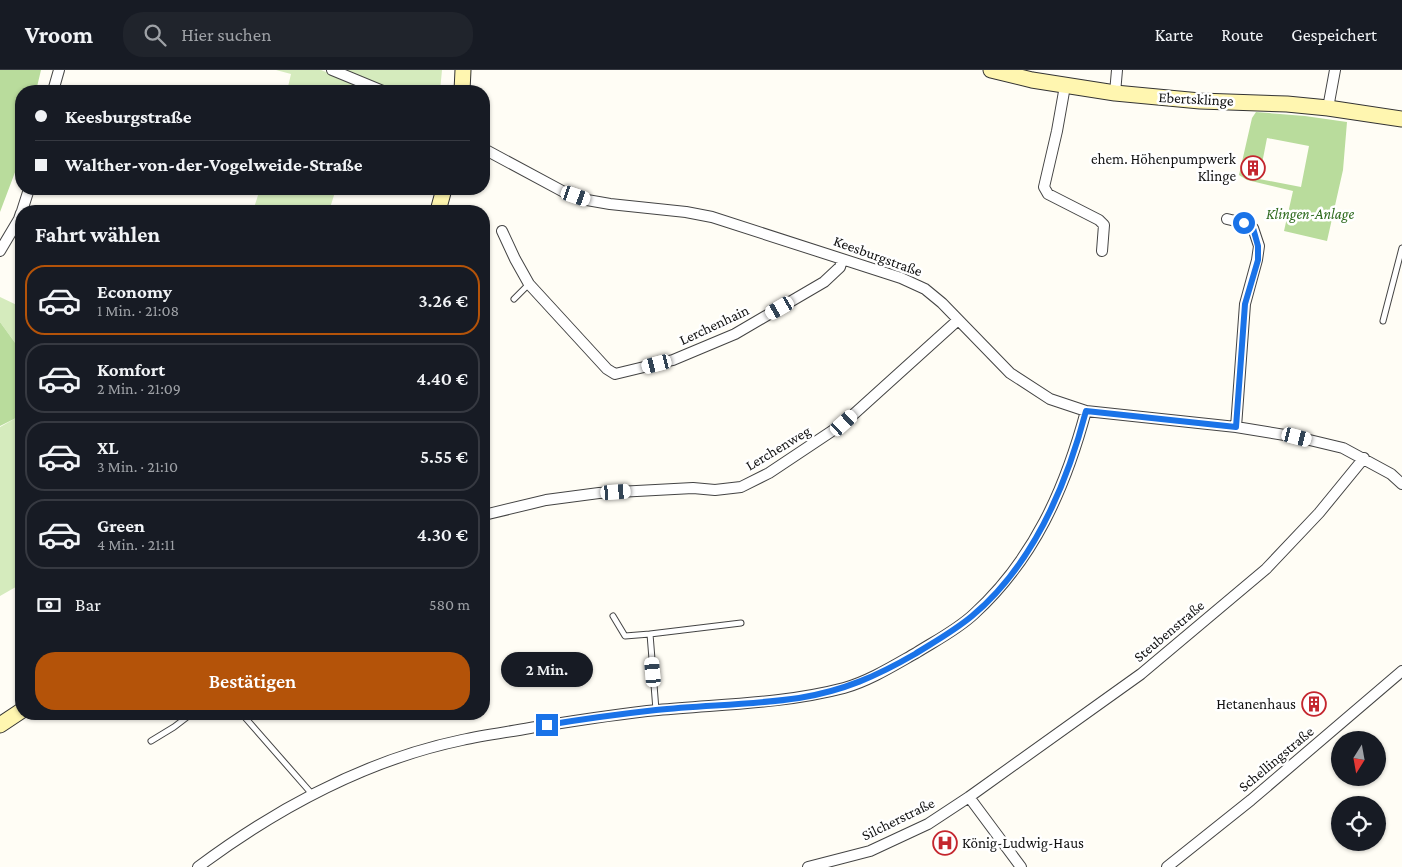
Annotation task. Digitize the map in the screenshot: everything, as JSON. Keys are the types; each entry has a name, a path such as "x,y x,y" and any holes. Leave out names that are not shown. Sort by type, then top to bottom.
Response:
{"street":[{"path":"54,85 58,70"},
{"path":"332,70 368,85"},
{"path":"462,85 463,70"},
{"name":"Ebertsklinge","path":"991,70 1032,80 1115,93 1200,101 1260,102 1328,108 1402,119"},
{"path":"1115,93 1117,70"},
{"path":"1328,108 1335,70"},
{"path":"1065,86 1054,148 1044,187 1048,194 1098,220 1106,221 1102,251"},
{"name":"Keesburgstraße","path":"490,152 564,192 588,200 712,217 901,278 925,290 958,320 1010,374 1050,399 1086,411 1236,427 1297,437 1343,448 1391,474 1402,484"},
{"path":"1227,219 1244,223 1253,228 1258,246 1258,260 1245,304 1236,427"},
{"path":"0,250 15,226"},
{"name":"Lerchenhain","path":"502,230 514,259 529,284 606,369 615,374 673,360 735,334 824,282 840,267 842,260"},
{"name":"Lerchenweg","path":"490,514 546,500 600,493 693,488 714,490 741,487 770,473 844,423 958,320"},
{"path":"198,867 229,845 312,794 393,759 461,740 565,722 656,710 799,698 846,688 890,668 945,636 972,616 1009,578 1036,540 1054,501 1070,464 1086,411"},
{"name":"Steubenstraße","path":"969,798 1141,674 1266,569 1320,513 1364,458"},
{"name":"Schellingstraße","path":"1167,867 1251,800 1402,671"},
{"path":"0,725 15,715"},
{"path":"969,798 1021,867"},
{"name":"Silcherstraße","path":"808,867 870,851 928,824 969,798"}],"lane":[{"path":"1383,321 1402,248"},
{"path":"514,299 529,284"},
{"path":"613,616 625,636 741,623"},
{"path":"650,634 656,710"},
{"path":"150,740 183,720"},
{"path":"247,720 312,794"}],"green space":[{"path":"0,70 41,70 37,85 15,85 15,172 0,212"},
{"path":"276,70 321,70 358,85 288,85 291,74"},
{"path":"346,70 442,70 441,85 381,85"},
{"name":"Klingen-Anlage","path":"1256,112 1347,122 1343,170 1327,241 1284,231 1293,191 1247,180 1239,175 1252,118","holes":["1267,138 1309,146 1301,187 1259,179"]},
{"path":"258,195 334,195 331,205 255,205"},
{"path":"0,297 15,304 15,343 0,322"},
{"path":"0,322 15,343 15,418 0,426"},
{"path":"15,419 15,587 0,596 0,427"}],"place":[{"name":"ehem. Höhenpumpwerk Klinge","path":"1253,168"},
{"name":"Hetanenhaus","path":"1314,704"},
{"name":"König-Ludwig-Haus","path":"945,843"}],"route":[{"path":"547,725 656,710 799,698 846,688 862,682 945,636 972,616 1009,578 1036,540 1054,501 1070,464 1086,411 1236,427 1245,304 1258,260 1257,237 1253,228 1244,223"}]}
